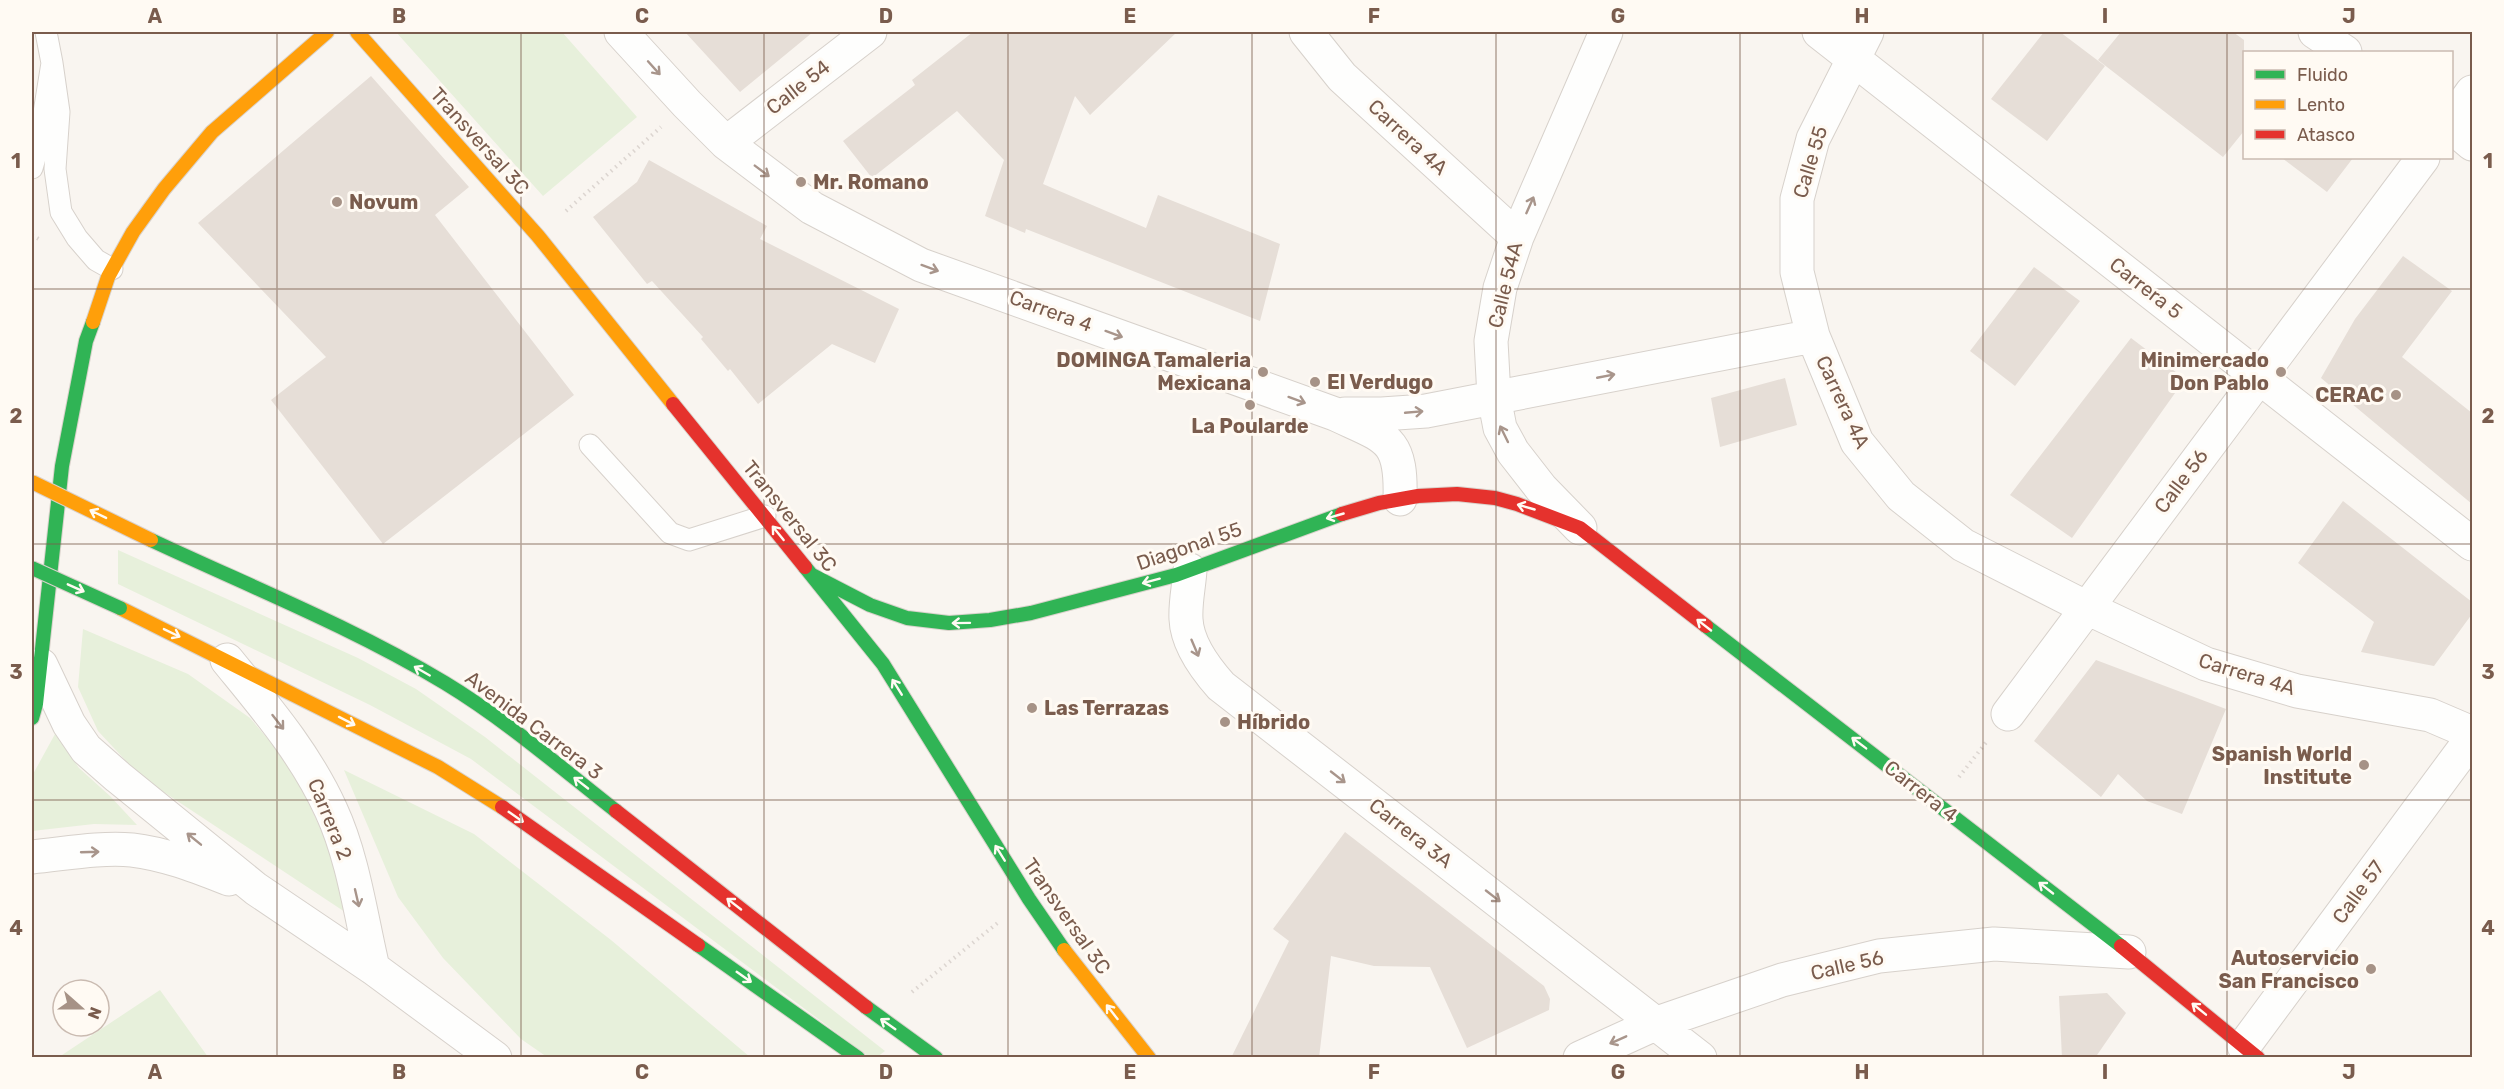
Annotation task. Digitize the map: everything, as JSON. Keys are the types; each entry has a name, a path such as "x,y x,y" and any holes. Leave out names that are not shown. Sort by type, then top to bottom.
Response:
{"street":[{"path":"32,718 41,665 62,466 71,415 86,341 112,269 133,232 164,189 212,132 327,32"},
{"name":"Transversal 3C","path":"357,32 538,236 883,664 1029,898 1076,968 1149,1058"},
{"name":"Carrera 4","path":"621,32 687,105 726,143 812,208 921,265 1335,414 1381,436 1395,451 1401,474 1400,499"},
{"name":"Calle 54","path":"726,143 870,32"},
{"name":"Carrera 4A","path":"1306,32 1342,77 1516,237"},
{"name":"Calle 54A","path":"1580,528 1541,488 1513,452 1500,428 1494,398 1491,341 1500,288 1516,237 1606,32"},
{"name":"Carrera 5","path":"1819,32 1860,44 2259,377 2472,544"},
{"path":"2314,32 2343,51"},
{"name":"Calle 55","path":"1813,336 1797,272 1797,199 1813,139 1860,44"},
{"path":"2453,117 2472,92"},
{"path":"2453,130 2472,144"},
{"name":"Calle 56","path":"2008,714 2422,159"},
{"name":"Carrera 4A","path":"1335,414 1426,411 1813,336 1857,442 1901,496 1963,545 2086,609 2206,664 2297,691 2430,715 2472,733"},
{"name":"Avenida Carrera 3","path":"32,482 150,540 384,649 447,684 507,725 871,1011 936,1058"},
{"name":"Diagonal 55","path":"812,575 872,606 907,618 943,623 982,622 1018,617 1190,570 1310,523 1400,499 1448,494 1493,498 1539,511 1580,528"},
{"name":"Carrera 4","path":"1580,528 2129,952 2251,1052"},
{"path":"32,568 228,660 438,767 478,790 858,1058"},
{"name":"Carrera 3A","path":"1190,570 1186,620 1192,642 1203,665 1221,686 1700,1058"},
{"name":"Carrera 2","path":"228,660 282,727 309,767 332,812 351,872 373,968"},
{"path":"41,665 69,724 86,749 118,777 256,889 373,968 495,1058"},
{"name":"Calle 57","path":"2251,1052 2472,738"},
{"path":"32,857 73,852 131,850 174,858 256,889"},
{"name":"Calle 56","path":"1580,1058 1657,1023 1782,980 1879,956 1994,944 2129,952"}],"lane":[{"path":"46,32 58,112 55,169 61,212 77,238 96,260 112,269"},
{"path":"32,168 39,144 52,63"},
{"path":"590,445 670,533 689,540 765,516"}],"path":[{"path":"538,236 687,105"},
{"path":"1938,804 2008,714"},
{"path":"912,992 1029,898"}],"green space":[{"path":"396,32 562,32 637,117 543,196"},
{"path":"118,550 358,658 416,689 485,737 885,1051 877,1057 869,1057 471,759 370,705 118,584"},
{"path":"83,629 188,674 250,718 292,767 331,852 348,914 141,777 98,731 78,687"},
{"path":"55,734 79,768 137,825 94,824 32,831 32,776"},
{"path":"344,770 474,834 611,940 750,1057 547,1057 521,1039 443,958 398,897"},
{"path":"160,990 208,1057 59,1057 88,1038 111,1038 111,1023"}],"building":[{"path":"685,32 813,32 740,92"},
{"path":"973,32 1177,32 1090,115 1075,96 1043,184 1146,228 1158,195 1280,244 1260,321 1026,229 1025,233 985,216 1004,160 957,111 872,178 843,141 915,85 912,80"},
{"path":"2044,32 2060,32 2105,66 2047,141 1991,99"},
{"path":"2121,32 2233,32 2244,40 2243,132 2223,157 2098,60"},
{"path":"371,76 469,187 435,215 574,395 383,544 271,400 326,357 198,223"},
{"path":"2283,159 2352,159 2327,192"},
{"path":"649,160 767,226 760,239 899,309 875,363 832,344 758,404 730,369 728,371 701,339 703,337 652,281 647,284 593,217 637,182"},
{"name":"CERAC","path":"2403,256 2452,291 2402,357 2472,413 2472,504 2321,378 2355,319"},
{"path":"2034,267 2080,301 2015,386 1970,351"},
{"path":"2131,338 2185,379 2072,538 2010,495"},
{"path":"1785,378 1797,425 1720,447 1711,398"},
{"path":"2343,501 2472,602 2472,614 2434,666 2361,652 2374,622 2298,563"},
{"path":"2096,660 2226,709 2182,814 2147,801 2118,774 2101,797 2034,741"},
{"path":"1345,832 1544,986 1550,999 1549,1010 1467,1048 1430,967 1374,966 1331,956 1319,1058 1231,1058 1289,941 1273,929"},
{"path":"2107,993 2126,1013 2095,1058 2062,1058 2059,996"}],"traffic: fast":[{"path":"32,718 36,704 62,466 86,341 93,322"},
{"path":"812,575 870,605 907,618 949,623 990,620 1031,613 1176,575 1342,514"},
{"path":"151,540 337,625 445,683 511,728 616,811"},
{"path":"805,567 883,664 1029,899 1064,950"},
{"path":"32,568 120,608"},
{"path":"1706,626 2121,946"},
{"path":"698,945 858,1058"},
{"path":"866,1007 936,1058"}],"traffic: slow":[{"path":"93,322 108,277 133,232 164,189 212,132 327,32"},
{"path":"357,32 538,236 673,404"},
{"path":"32,482 151,540"},
{"path":"120,608 438,767 502,807"},
{"path":"1064,950 1149,1058"}],"traffic: jam":[{"path":"673,404 805,567"},
{"path":"1342,514 1379,503 1418,496 1457,494 1495,498 1517,504 1580,528 1706,626"},
{"path":"502,807 698,945"},
{"path":"616,811 866,1007"},
{"path":"2121,946 2258,1058"}],"place":[{"name":"Mr. Romano","path":"801,182"},
{"name":"Novum","path":"337,202"},
{"name":"DOMINGA Tamaleria Mexicana","path":"1263,372"},
{"name":"Minimercado Don Pablo","path":"2281,372"},
{"name":"El Verdugo","path":"1315,382"},
{"name":"CERAC","path":"2396,395"},
{"name":"La Poularde","path":"1250,405"},
{"name":"Las Terrazas","path":"1032,708"},
{"name":"Híbrido","path":"1225,722"},
{"name":"Spanish World Institute","path":"2364,765"},
{"name":"Autoservicio San Francisco","path":"2371,969"}]}
